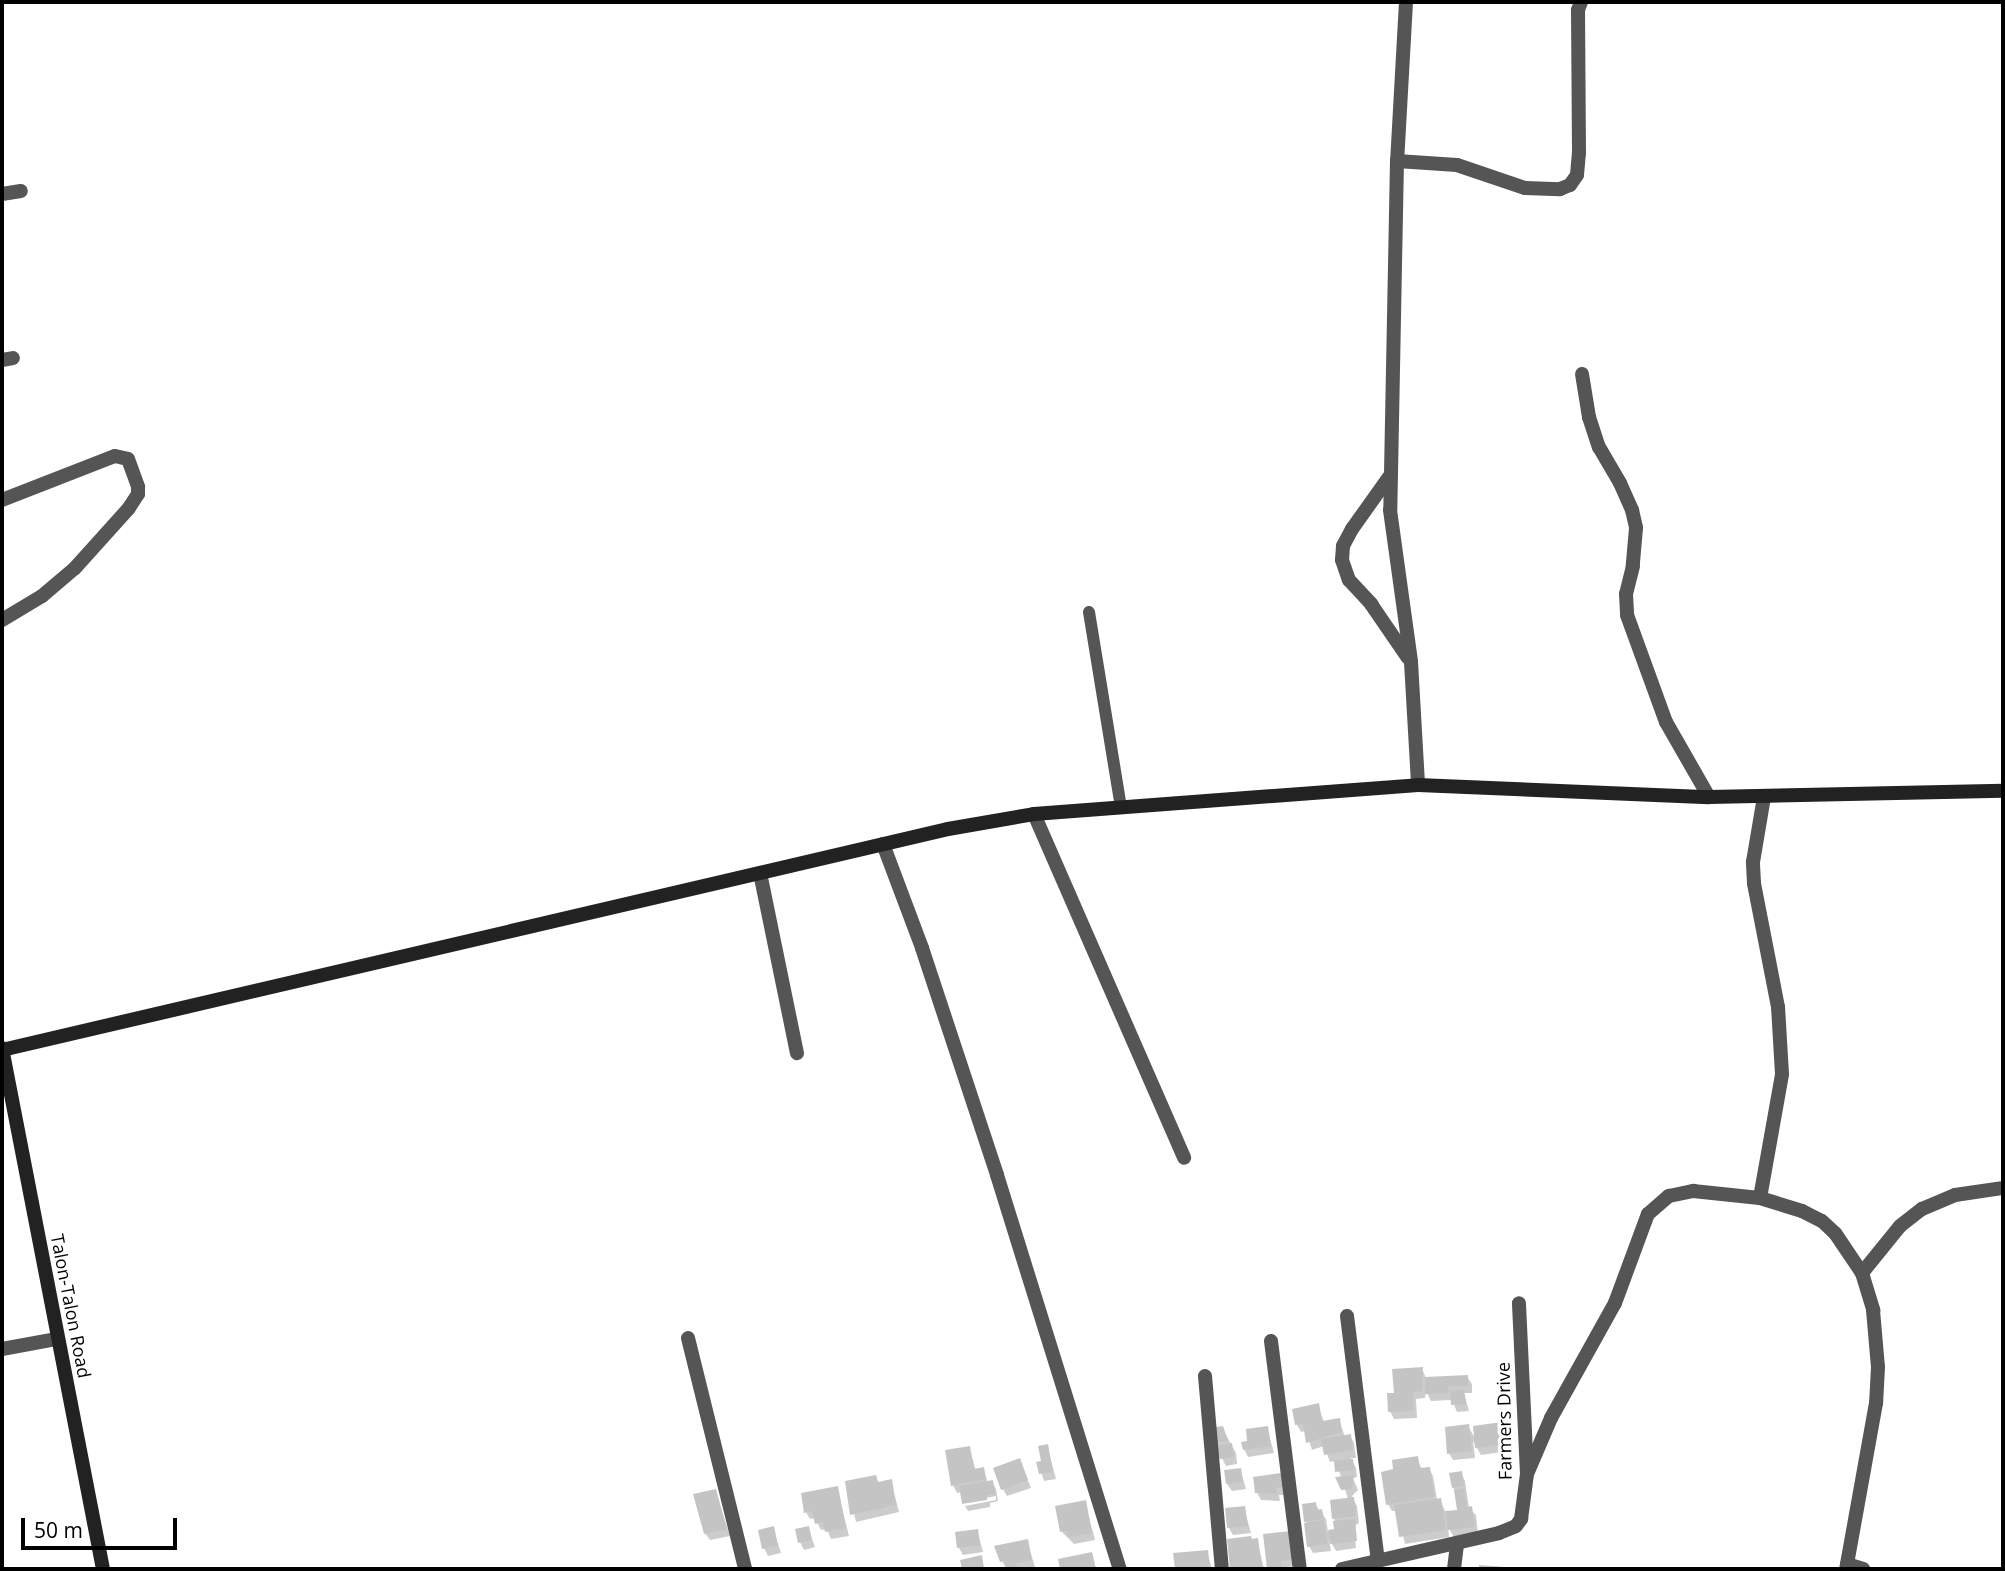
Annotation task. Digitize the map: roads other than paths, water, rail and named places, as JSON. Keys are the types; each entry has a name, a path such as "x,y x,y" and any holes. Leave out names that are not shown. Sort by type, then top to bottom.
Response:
{"street":[{"path":"1406,2 1396,161 1390,476 1393,544 1411,662 1418,785"},
{"path":"1396,161 1457,165 1525,188 1560,189 1570,185 1577,175 1580,153 1578,10 1581,2"},
{"path":"2,194 21,191"},
{"path":"1582,374 1588,417 1595,437 1628,501 1636,528 1633,566 1626,594 1627,615 1666,722 1709,797"},
{"path":"2,500 121,455 128,459 138,487 138,494 129,508 75,568 42,596 2,620"},
{"path":"1390,476 1352,529 1343,546 1342,560 1349,580 1371,604 1411,662"},
{"path":"2,1049 883,844 990,820 1034,814 1418,785 1709,797 2003,791"},
{"path":"1760,1198 1782,1074 1778,1007 1754,883 1753,862 1764,797"},
{"path":"1034,814 1184,1158"},
{"path":"883,844 922,948 997,1174 1120,1569"},
{"path":"760,873 797,1053"},
{"name":"Talon-Talon Road","path":"2,1049 6,1089 103,1569"},
{"path":"1862,1273 1900,1226 1923,1209 1955,1195 2003,1188"},
{"path":"1527,1474 1551,1419 1615,1303 1648,1214 1669,1196 1693,1191 1760,1198 1822,1221 1835,1233 1862,1273 1873,1310 1878,1367 1876,1403 1846,1567 1863,1569"},
{"name":"Farmers Drive","path":"1342,1569 1457,1543 1516,1526 1521,1519 1527,1474 1520,1303"},
{"path":"1347,1316 1378,1561"},
{"path":"688,1338 745,1569"},
{"path":"2,1349 57,1339"},
{"path":"1271,1341 1300,1569"},
{"path":"1205,1376 1222,1569"},
{"path":"1454,1569 1457,1543"}],"lane":[{"path":"1089,612 1121,807"}]}
